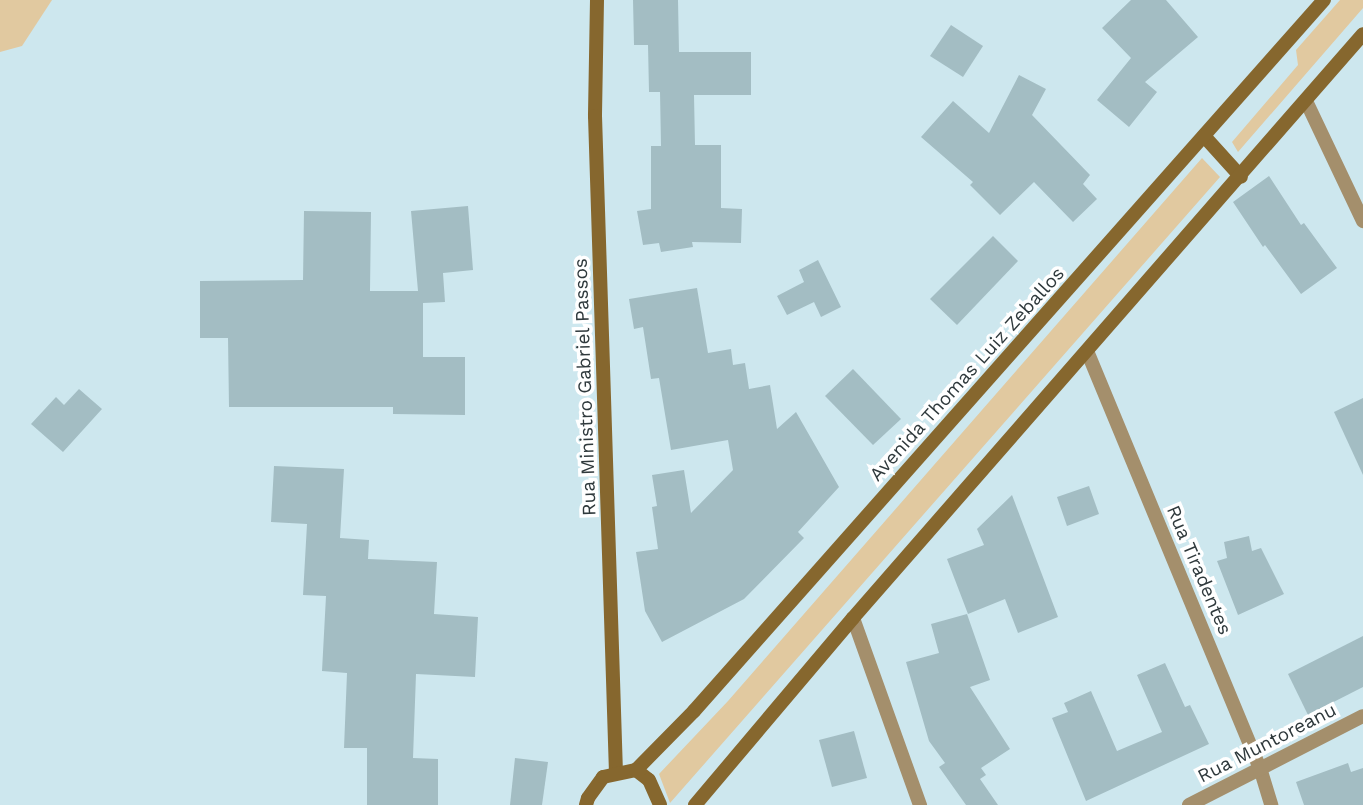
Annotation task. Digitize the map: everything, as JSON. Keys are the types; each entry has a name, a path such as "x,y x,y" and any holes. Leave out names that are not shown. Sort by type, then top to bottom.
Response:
{"main road":[{"name":"Rua Ministro Gabriel Passos","path":"597,0 596,130 616,772"},
{"name":"Avenida Thomas Luiz Zeballos","path":"636,770 694,711 1324,0"},
{"path":"695,805 853,618 1241,177 1363,34"},
{"path":"1204,136 1241,177"},
{"path":"586,805 588,797 603,777 616,772 636,770 649,780 660,805"}],"street":[{"path":"1306,101 1363,221"},
{"name":"Rua Tiradentes","path":"1087,351 1260,768 1271,805"},
{"path":"853,618 920,805"},
{"name":"Rua Muntoreanu","path":"1189,805 1363,716"}],"shaded area":[{"path":"0,0 52,0 22,46 0,52"},
{"path":"1340,0 1363,0 1363,8 1238,152 1232,142 1298,65 1296,50"},
{"path":"1202,158 1220,177 670,803 659,774 728,701"}],"building":[{"path":"633,0 678,0 679,52 751,52 751,95 694,95 695,145 721,145 721,208 742,209 741,243 692,242 693,247 661,252 659,243 643,245 637,211 651,209 651,146 661,146 660,92 649,92 648,45 634,45"},
{"path":"1131,0 1166,0 1198,37 1145,82 1157,92 1129,127 1097,100 1131,58 1102,28"},
{"path":"951,25 983,46 963,77 930,56"},
{"path":"1019,75 1046,89 1032,115 1090,175 1083,184 1097,199 1073,222 1034,182 1000,215 970,185 973,182 921,137 953,101 989,133"},
{"path":"1269,176 1301,225 1304,223 1337,268 1301,294 1265,245 1263,247 1233,202"},
{"path":"468,206 473,270 443,273 445,302 423,303 423,357 465,357 465,415 393,414 393,407 229,407 228,338 200,338 200,281 303,280 304,211 371,212 370,291 418,291 411,211"},
{"path":"993,236 1018,261 957,325 930,299"},
{"path":"818,260 841,307 821,317 814,302 787,315 777,296 804,282 799,270"},
{"path":"697,288 708,353 731,349 733,365 745,363 749,389 770,385 777,429 796,412 839,487 798,532 804,538 744,599 662,642 645,611 636,552 658,549 652,507 657,506 652,475 684,470 691,513 733,470 728,440 671,450 659,378 651,379 643,327 634,329 629,299"},
{"path":"853,369 901,419 873,445 825,396"},
{"path":"79,389 102,409 63,452 31,424 56,397 64,405"},
{"path":"1363,398 1363,475 1334,412"},
{"path":"274,466 344,469 340,538 369,540 368,559 437,562 434,614 478,617 475,677 416,674 413,758 438,759 438,805 367,805 367,748 344,748 347,673 322,671 326,596 303,595 307,524 271,522"},
{"path":"1089,486 1099,514 1067,526 1057,497"},
{"path":"1012,495 1058,617 1018,633 1005,599 968,614 947,559 984,545 977,529"},
{"path":"1249,536 1252,551 1261,548 1284,594 1238,615 1217,561 1227,558 1224,542"},
{"path":"967,614 990,680 970,687 1010,749 981,768 986,775 980,779 998,805 966,805 939,767 945,763 929,741 906,662 939,653 931,624"},
{"path":"1363,636 1363,687 1308,715 1288,674"},
{"path":"1165,663 1185,707 1190,705 1209,744 1086,801 1052,718 1068,712 1064,703 1091,691 1117,751 1162,732 1137,675"},
{"path":"854,731 867,778 832,787 819,740"},
{"path":"515,758 548,762 542,805 510,805"},
{"path":"1348,763 1351,772 1363,768 1363,805 1304,805 1296,782"}]}
